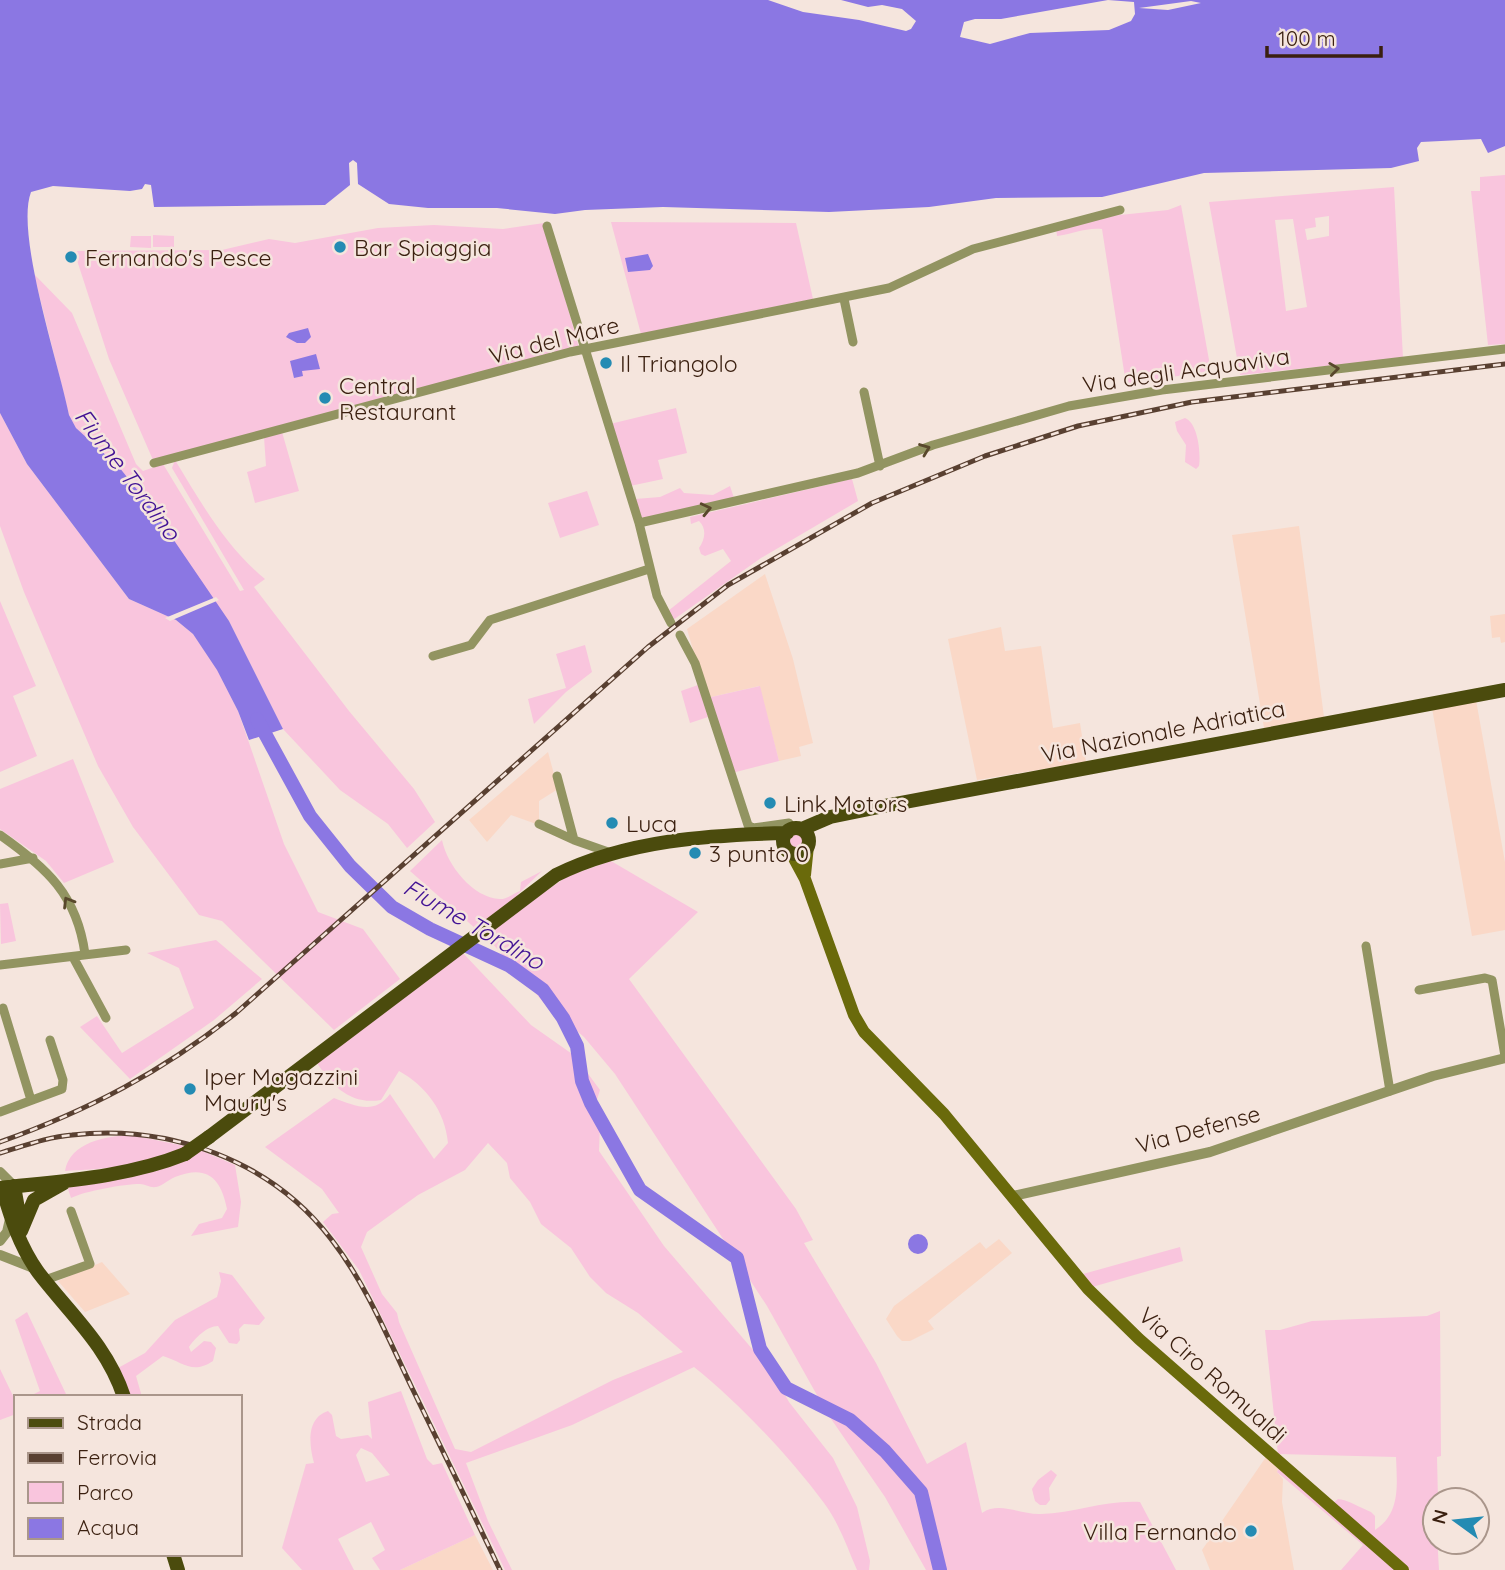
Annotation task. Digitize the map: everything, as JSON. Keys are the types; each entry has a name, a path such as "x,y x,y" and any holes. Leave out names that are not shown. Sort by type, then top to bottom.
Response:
{"main road":[{"name":"Via Nazionale Adriatica","path":"799,836 830,817 1505,690"},
{"path":"4,1186 128,1171 159,1164 185,1154 556,875 606,855 664,842 752,834 799,836"},
{"path":"752,834 790,852 799,853 799,836"},
{"path":"790,852 783,842 799,836"},
{"path":"799,836 805,878"},
{"name":"Via Ciro Romualdi","path":"790,852 805,878 854,1015 864,1032 944,1114 1088,1289 1139,1339 1403,1570"},
{"path":"22,1238 34,1200 69,1179"},
{"path":"4,1186 5,1213 41,1274 100,1344 123,1395"},
{"path":"4,1186 22,1238"}],"street":[{"name":"Via del Mare","path":"154,463 583,349 889,288 972,248 1120,210"},
{"path":"547,226 639,523 657,596 671,623"},
{"path":"844,299 853,342"},
{"name":"Via degli Acquaviva","path":"639,523 880,466 944,442 1069,406 1162,390 1505,349"},
{"path":"864,393 880,466"},
{"path":"433,656 471,645 490,620 649,569"},
{"path":"680,635 695,663 748,825 753,828 789,823 799,836"},
{"path":"557,776 574,840"},
{"path":"539,824 606,855"},
{"path":"0,835 33,858 69,900 81,927 85,954"},
{"path":"3,863 15,846"},
{"path":"3,863 33,858"},
{"path":"1366,946 1390,1091"},
{"path":"0,965 57,956 73,957 126,950"},
{"path":"73,957 106,1018"},
{"name":"Via Defense","path":"1013,1196 1210,1152 1390,1091 1505,1057 1492,980 1485,978 1419,990"},
{"path":"3,1008 31,1100"},
{"path":"0,1112 62,1089 64,1085 50,1040"},
{"path":"0,1172 4,1186"},
{"path":"22,1238 0,1255 41,1274 90,1264 71,1211"},
{"path":"0,1242 7,1232 5,1213"},
{"path":"0,1242 22,1238"}],"shaded area":[{"path":"1299,526 1324,717 1264,728 1232,535"},
{"path":"765,574 793,659 813,743 799,747 801,756 779,761 759,686 707,698 687,629"},
{"path":"1505,614 1505,642 1501,643 1500,637 1492,638 1490,616"},
{"path":"1001,627 1005,651 1041,646 1053,728 1080,723 1086,762 977,780 948,639"},
{"path":"1476,700 1505,862 1505,930 1472,936 1432,708"},
{"path":"548,752 558,789 539,801 539,825 511,815 487,842 469,820"},
{"path":"999,1239 1012,1253 928,1321 934,1329 910,1341 902,1341 897,1336 886,1319 894,1306 980,1242 986,1249"},
{"path":"102,1262 130,1294 85,1312 58,1281"},
{"name":"Villa Fernando","path":"1266,1457 1279,1468 1277,1472 1283,1479 1282,1502 1294,1570 1210,1570 1202,1550"},
{"path":"475,1535 493,1570 400,1570"}],"green space":[{"path":"1505,175 1505,344 1488,345 1471,191 1480,191 1480,177"},
{"path":"1394,187 1403,358 1240,375 1209,202","holes":["1329,216 1329,236 1307,240 1305,229 1316,227 1315,218","1293,219 1307,307 1286,311 1275,220"]},
{"path":"1181,205 1211,371 1126,384 1102,229 1057,236 1056,227 1091,218 1168,210"},
{"path":"611,222 796,223 813,299 641,334"},
{"path":"544,223 579,348 153,460 109,359 74,251 222,250 269,239 295,243 378,228 434,225 503,229"},
{"path":"153,235 174,236 174,247 153,247"},
{"path":"131,236 151,236 151,248 130,247"},
{"path":"34,274 72,313 136,464 143,471 163,464 240,591 244,590 172,468 175,460 226,538 265,579 254,587 349,711 414,789 435,822 407,848 388,824 340,790 283,729 229,621 119,467 76,428 69,415"},
{"path":"676,408 687,453 658,460 663,479 630,486 610,424"},
{"path":"0,413 27,464 129,599 176,620 193,634 217,669 238,711 284,844 318,912 363,929 400,979 334,1030 222,921 199,915 133,827 98,766 24,592 0,526"},
{"path":"1185,418 1193,426 1198,439 1200,460 1196,469 1185,462 1186,445 1175,422"},
{"path":"282,432 299,491 255,503 247,472 266,466 264,437"},
{"path":"852,479 858,501 761,558 673,620 668,611 731,561 723,549 705,556 701,554 699,548 704,538 703,527 699,521 691,524 690,517"},
{"path":"730,486 734,498 642,520 635,499 660,497 680,488 684,493 713,495"},
{"path":"587,491 599,525 560,538 548,503"},
{"path":"0,601 36,686 13,696 37,756 0,772"},
{"path":"585,645 592,672 566,692 534,724 528,699 566,688 556,654"},
{"path":"698,685 708,717 690,723 681,691"},
{"path":"760,686 779,761 732,773 707,698"},
{"path":"73,759 114,862 64,883 46,861 0,829 0,789"},
{"path":"796,831 803,834 806,841 803,848 796,851 789,848 786,841 789,834"},
{"path":"442,840 455,869 471,886 490,897 500,899 511,896 520,891 521,882 542,871 517,895 525,905 568,876 611,861 698,912 629,979 796,1209 813,1240 804,1243 876,1363 927,1464 966,1442 982,1513 1003,1508 1041,1514 1140,1502 1176,1570 926,1570 885,1497 827,1413 767,1306 615,1074 584,1037 544,1003 492,943 410,871"},
{"path":"8,903 16,941 1,944 0,904"},
{"path":"216,940 262,979 214,1020 130,1079 80,1027 97,1016 122,1053 194,1008 179,968 147,953"},
{"path":"462,952 531,1025 575,1056 600,1090 592,1115 600,1125 599,1151 664,1246 772,1372 789,1402 833,1458 857,1507 870,1561 869,1570 857,1570 829,1511 795,1467 746,1413 694,1367 572,1425 466,1463 488,1521 512,1570 505,1570 359,1270 323,1222 332,1214 339,1213 322,1189 265,1147 334,1098 357,1106 371,1107 384,1101 390,1094 434,1159 448,1143 443,1120 426,1092 399,1071 381,1100 370,1101 352,1097 336,1087 317,1063","holes":["488,1143 507,1163 510,1178 530,1202 541,1224 571,1248 590,1277 606,1293 638,1313 683,1352 613,1380 471,1452 455,1449 397,1313 382,1294 361,1247 367,1232 418,1195 465,1170"]},
{"path":"131,1135 185,1146 175,1153 145,1163 65,1171 68,1161 81,1147 100,1139"},
{"path":"200,1150 235,1165 241,1202 238,1227 191,1236 199,1224 222,1218 227,1209 221,1189 211,1176 204,1173 186,1173 156,1187 124,1185 71,1198 68,1189 72,1183"},
{"path":"1180,1247 1183,1261 1092,1287 1083,1274"},
{"path":"219,1272 232,1275 265,1318 259,1325 244,1324 239,1329 240,1340 237,1344 229,1343 218,1326 206,1330 189,1347 191,1352 204,1341 211,1342 216,1348 213,1361 193,1367 163,1356 136,1376 141,1395 124,1395 118,1368 145,1353 175,1320 217,1297 221,1281"},
{"path":"1440,1311 1441,1456 1437,1457 1438,1486 1421,1486 1421,1556 1438,1556 1439,1570 1408,1570 1333,1503 1341,1499 1371,1512 1375,1516 1375,1530 1389,1515 1396,1497 1396,1457 1278,1454 1265,1330 1280,1330 1312,1321 1427,1316"},
{"path":"27,1312 66,1394 32,1395 40,1391 15,1320"},
{"path":"0,1369 14,1398 14,1415 0,1420"},
{"path":"401,1391 427,1459 433,1465 442,1463 475,1535 400,1570 380,1570 372,1558 385,1550 371,1522 338,1539 354,1570 302,1570 282,1548 306,1464 314,1463 310,1440 313,1426 321,1415 328,1411 332,1415 336,1436 341,1439 368,1435 372,1439 368,1402","holes":["361,1448 372,1453 390,1475 366,1482 356,1455"]},
{"path":"1279,1468 1395,1570 1341,1570 1363,1545 1277,1472"},
{"path":"1051,1470 1057,1475 1049,1488 1050,1500 1046,1505 1040,1505 1035,1501 1032,1489 1038,1480"}],"water":[{"path":"0,0 1505,0 1505,146 1488,153 1481,139 1421,142 1417,148 1419,161 1391,168 1204,173 1102,197 996,198 929,207 829,212 663,207 555,214 497,208 428,208 389,204 358,184 357,163 353,160 349,163 350,185 325,205 154,207 151,185 145,184 142,189 130,191 53,186 31,192 28,212 33,268 69,415 76,428 119,467 154,511 229,621 283,729 249,740 217,670 193,634 176,620 129,599 27,464 0,413"},
{"path":"648,254 653,266 650,270 628,272 625,258"},
{"path":"308,328 311,337 305,343 297,343 286,337 289,333"},
{"path":"316,354 320,369 302,371 303,376 294,378 290,361"},
{"path":"914,1234 922,1234 928,1244 922,1254 914,1254 908,1248 908,1240"}],"pier":[{"path":"768,0 841,0 868,7 882,5 902,9 916,21 911,29 906,31 859,20 803,12"},
{"path":"1108,0 1134,2 1135,14 1131,21 1109,30 1030,33 990,44 960,37 964,22 975,19 1001,19"},
{"path":"1191,1 1201,3 1168,10 1139,8"},
{"path":"216,597 219,600 170,621 165,618"}],"waterway":[{"name":"Fiume Tordino","path":"257,719 310,816 350,866 392,907 430,929 510,966 543,990 563,1018 577,1046 582,1081 591,1103 640,1190 737,1258 760,1349 786,1388 850,1420 885,1451 921,1492 940,1570"}],"railway":[{"path":"0,1142 64,1117 124,1088 208,1034 236,1013 648,647 728,585 872,503 985,456 1078,426 1192,402 1505,364"},
{"path":"0,1153 63,1136 109,1133 181,1142 248,1168 307,1211 344,1256 366,1293 500,1570"}],"place":[{"name":"Bar Spiaggia","path":"340,247"},
{"name":"Fernando's Pesce","path":"71,257"},
{"name":"Il Triangolo","path":"606,363"},
{"name":"Central Restaurant","path":"325,398"},
{"name":"Link Motors","path":"770,803"},
{"name":"Luca","path":"612,823"},
{"name":"3 punto 0","path":"695,853"},
{"name":"Iper Magazzini Maury's","path":"190,1089"},
{"name":"Villa Fernando","path":"1251,1531"}]}
